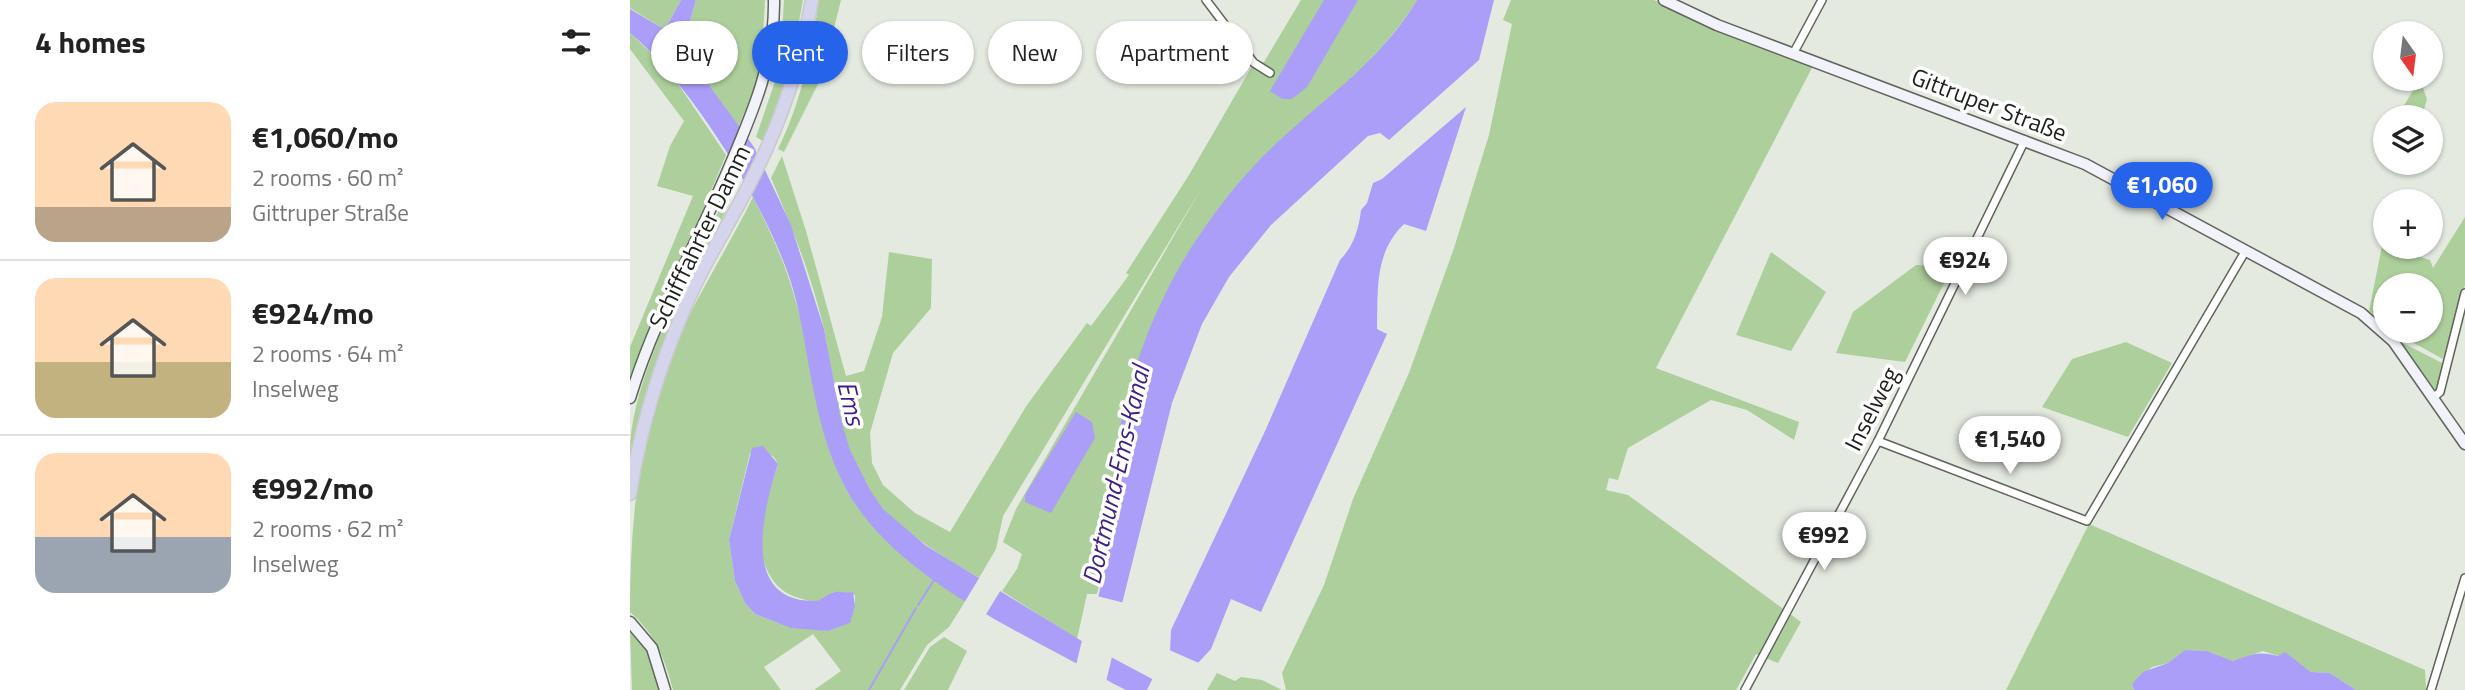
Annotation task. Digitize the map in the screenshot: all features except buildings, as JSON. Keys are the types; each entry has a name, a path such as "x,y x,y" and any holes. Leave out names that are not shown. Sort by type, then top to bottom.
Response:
{"highway":[{"name":"Schifffahrter Damm","path":"630,494 641,439 666,356 696,285 770,141 799,63 813,0"}],"street":[{"path":"630,398 664,309 718,195 754,110 769,64 774,0"},
{"path":"1206,0 1254,63 1270,73"},
{"name":"Gittruper Straße","path":"1664,0 1793,54 2025,140 2117,179 2246,250 2376,323 2393,341 2465,444"},
{"path":"1793,54 1822,0"},
{"name":"Inselweg","path":"1745,690 1878,441 2025,140"},
{"path":"1878,441 2087,521 2246,250"},
{"path":"2433,398 2440,392 2465,293"},
{"path":"2431,690 2465,578"},
{"path":"630,622 652,648 665,690"}],"green space":[{"path":"630,0 681,0 670,21 651,21 630,8"},
{"path":"696,0 765,0 764,21 752,21 752,84 756,84 738,128 707,84 738,84 738,21 690,21"},
{"path":"784,0 803,0 799,21 783,21"},
{"path":"819,0 841,0 836,21 816,21"},
{"path":"1301,0 1417,0 1398,27 1355,75 1283,139 1237,186 1213,216 1173,281 1142,351 1131,388 1115,463 1104,566 1097,594 1087,594 1077,639 1002,591 1017,569 1022,554 1003,542 1016,509 1201,189 1003,516 996,549 979,578 929,547 894,520 869,491 858,471 842,424 814,290 771,178 782,156 846,376 864,371 882,317 889,252 932,259 931,308 893,353 870,433 872,463 883,485 915,513 950,532 1027,405 1087,323 1091,326 1129,275 1126,273 1189,175 1242,84 1253,84 1254,63 1264,62"},
{"path":"1511,0 1654,0 1714,28 1814,64 1656,368 1799,422 1794,440 1747,410 1711,400 1628,448 1618,480 1609,478 1606,490 1628,495 1801,622 1778,663 1756,654 1736,690 1286,690 1282,673 1324,585 1353,499 1409,373 1454,248 1489,135 1512,24 1503,20"},
{"path":"630,33 651,53 651,77 630,49"},
{"path":"656,84 678,84 726,155 630,385 630,347 693,196 657,186 670,146 684,121"},
{"path":"774,84 785,84 766,143 756,137"},
{"path":"802,84 818,84 784,152 778,149"},
{"path":"2413,91 2424,91 2427,99 2425,105 2404,105"},
{"path":"753,197 790,282 818,410 835,465 848,491 864,516 887,541 966,600 949,627 927,645 900,690 814,690 841,671 813,634 764,667 781,690 673,690 658,647 630,612 634,514 651,416 680,334","holes":["766,452 774,457 778,464 766,503 760,538 767,570 780,588 799,598 817,601 834,592 855,595 855,606 844,625 828,631 778,623 755,614 745,603 735,581 729,540 750,453"]},
{"path":"724,200 729,205 673,326 630,452 640,391 651,358 680,290"},
{"path":"2465,217 2465,285 2443,359 2414,343 2443,343 2443,273 2377,273 2379,259 2427,259 2430,260 2433,268 2439,259 2443,259 2443,252"},
{"path":"1771,252 1826,292 1791,351 1736,335"},
{"path":"1916,265 1952,267 1905,362 1836,353 1853,312"},
{"path":"2373,291 2373,314 2369,311"},
{"path":"2126,342 2172,363 2128,437 2042,407 2072,359"},
{"path":"2402,343 2444,364 2436,391"},
{"path":"2089,524 2425,670 2426,690 2356,690 2330,673 2311,672 2288,655 2279,656 2263,651 2233,661 2207,651 2185,650 2168,663 2152,667 2132,684 2134,690 2006,690"},
{"path":"630,630 648,650 661,690 632,690"},
{"path":"944,637 967,651 948,690 904,690 930,647"},
{"path":"1217,673 1235,681 1241,677 1262,680 1282,690 1207,690"}],"water":[{"path":"681,0 696,0 690,21 670,21"},
{"path":"1324,0 1358,0 1307,87 1292,99 1282,99 1270,91"},
{"name":"Dortmund-Ems-Kanal","path":"1417,0 1494,0 1479,60 1389,140 1380,133 1368,136 1271,225 1229,277 1202,324 1172,403 1109,656 1156,681 1170,652 1171,630 1266,429 1340,260 1352,243 1361,210 1367,203 1373,183 1382,179 1466,107 1426,231 1404,224 1387,247 1380,273 1377,329 1387,334 1261,612 1231,599 1211,649 1197,664 1185,690 1126,690 1013,629 946,589 915,566 887,542 863,515 847,491 826,439 818,412 796,300 771,232 729,156 679,85 708,84 754,147 791,225 824,329 841,420 850,450 883,509 925,545 1085,643 1106,561 1117,446 1130,385 1155,316 1189,251 1243,178 1280,140 1371,58 1388,40"},
{"path":"630,9 651,21 651,53 630,33"},
{"path":"1076,412 1092,422 1095,438 1051,513 1025,502 1025,495"},
{"path":"763,446 778,464 767,502 762,548 766,568 774,585 789,597 813,601 835,592 853,592 855,606 850,623 828,631 791,628 755,614 745,603 735,581 729,540 752,448"},
{"path":"2185,650 2207,651 2233,661 2255,654 2278,656 2285,652 2311,672 2330,673 2356,690 2134,690 2132,684 2143,672 2168,663"}],"pier":[{"path":"981,575 1002,588 985,616 964,603"},
{"path":"1093,595 1125,603 1104,690 1070,690"},
{"path":"1167,649 1201,664 1189,690 1147,690"}],"waterway":[{"path":"918,605 934,580"},
{"path":"869,690 916,608"}],"water label":[{"name":"Ems","path":"851,403"}]}
